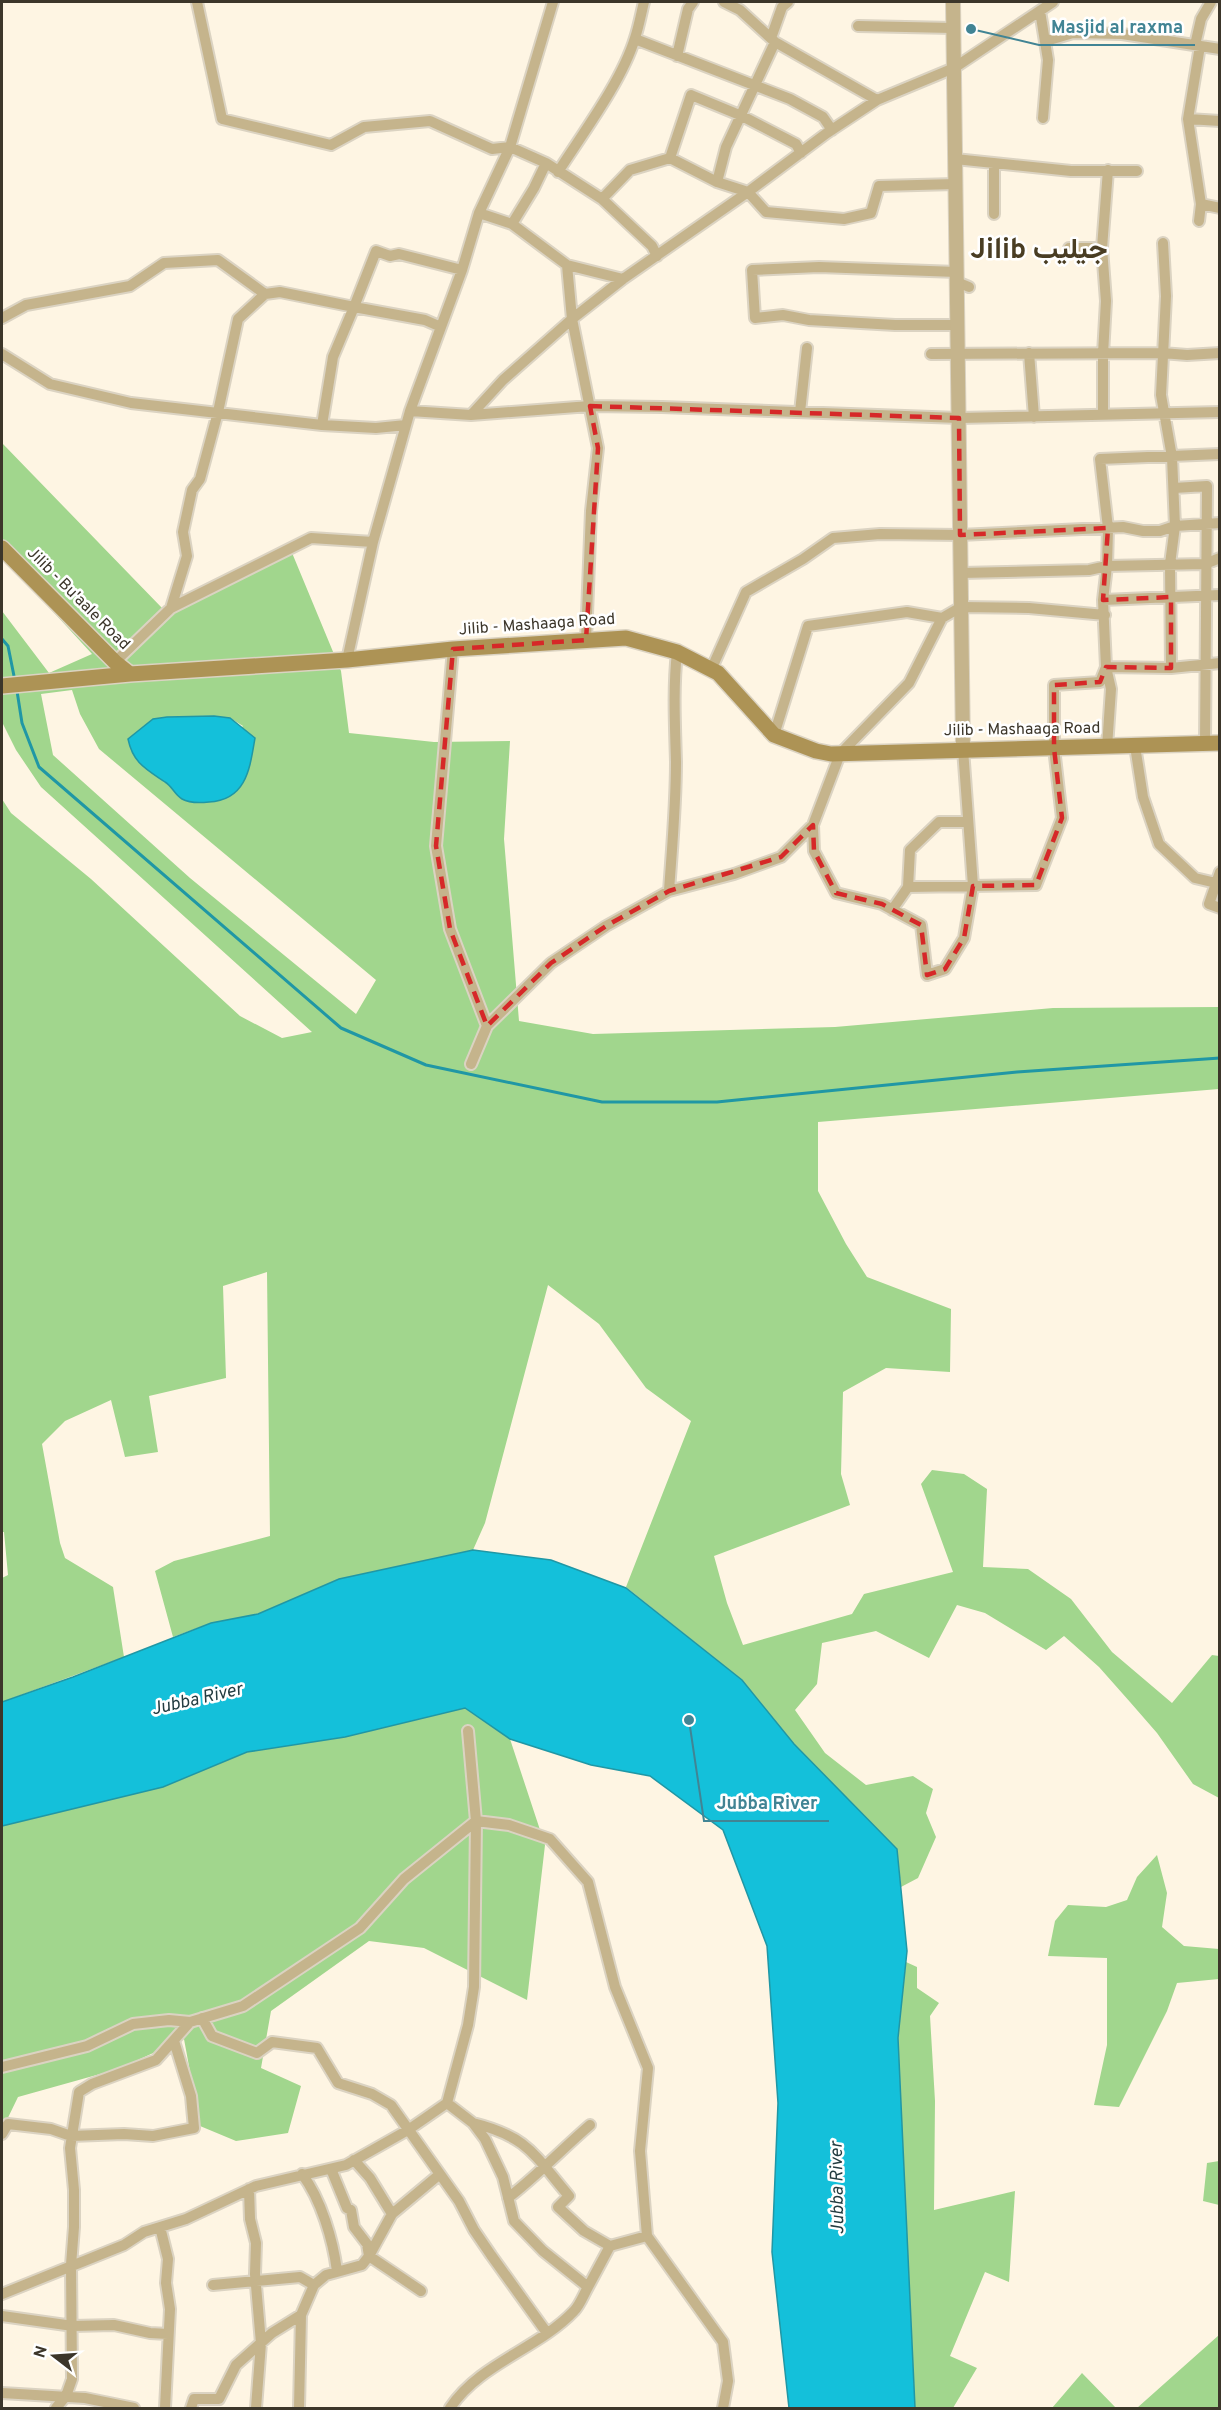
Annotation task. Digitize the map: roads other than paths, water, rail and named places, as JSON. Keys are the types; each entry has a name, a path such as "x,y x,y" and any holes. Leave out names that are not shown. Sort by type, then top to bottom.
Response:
{"main road":[{"name":"Jilib - Bu'aale Road","path":"2,548 115,662 130,674"},
{"name":"Jilib - Mashaaga Road","path":"2,686 130,674 347,660 453,649 626,638 677,652 717,673 774,735 816,751 840,754 1212,743"}],"street":[{"path":"197,2 222,119 330,145 364,126 430,121 492,149 510,147 546,163 602,199 652,246 657,256"},
{"path":"347,660 373,542 410,411 462,270 479,213 510,147 553,2"},
{"path":"558,172 591,123 623,66 635,39 644,2"},
{"path":"677,56 688,9 693,2"},
{"path":"724,2 743,6 773,40 877,100"},
{"path":"717,182 726,147 742,116 773,40 782,8 788,2"},
{"path":"953,2 955,159 961,280 958,354 962,607 963,749 973,886 964,938 945,969 927,975 921,925 882,904 836,893 814,851 813,825 840,754 909,683 942,618 962,607 1029,608 1105,615"},
{"path":"471,415 503,380 572,319 623,279 832,130 877,100 954,68 1052,2"},
{"path":"1199,221 1201,204 1188,119 1201,19 1211,2"},
{"path":"1040,11 1048,60 1043,118"},
{"path":"858,26 953,28"},
{"path":"1046,41 1073,33 1122,34 1220,49"},
{"path":"635,39 790,99 823,117 832,130"},
{"path":"670,158 691,95 742,116 796,144 801,153"},
{"path":"1188,119 1220,121"},
{"path":"602,199 630,170 670,158 717,182 748,192 766,212 844,219 871,213 879,186 956,184"},
{"path":"955,159 1071,171 1137,171"},
{"path":"512,224 546,163"},
{"path":"993,214 994,164"},
{"path":"1103,415 1102,354 1106,300 1102,248 1108,170"},
{"path":"1201,204 1220,208"},
{"path":"479,213 512,224 567,266 623,279"},
{"path":"1163,243 1166,296 1162,353 1163,414 1172,457 1175,526 1170,564 1171,668"},
{"path":"1069,248 1102,248"},
{"path":"322,425 333,357 376,251 390,256 399,254 462,270"},
{"path":"2,318 26,305 130,286 164,263 218,260 265,294"},
{"path":"567,266 572,319 598,448 591,511 586,640"},
{"path":"958,325 873,324 809,320 783,315 755,318 752,270 819,267 961,280"},
{"path":"171,608 187,556 183,532 192,490 200,479 218,412 237,319 265,294 280,292 425,320 441,327"},
{"path":"800,412 807,348"},
{"path":"1029,353 1034,417"},
{"path":"931,354 1162,353 1187,355 1220,353"},
{"path":"2,354 50,384 131,403 322,425 376,428 406,425"},
{"path":"410,411 471,415 590,406 959,418 1220,412"},
{"path":"1107,747 1111,689 1106,667 1103,600 1108,528 1100,459 1220,454"},
{"path":"1174,488 1207,486 1206,663 1212,743"},
{"path":"711,670 746,592 803,559 833,538 880,534 960,535 1123,527 1143,531 1160,531 1175,526 1207,522 1220,523"},
{"path":"115,662 171,608 312,538 373,542"},
{"path":"961,573 1205,564 1220,558"},
{"path":"1103,600 1220,595"},
{"path":"774,735 808,626 907,612 942,618"},
{"path":"453,649 436,846 450,929 488,1026"},
{"path":"669,891 674,840 676,763 673,685 677,652"},
{"path":"1106,667 1171,668 1220,663"},
{"path":"908,888 1036,885 1062,818 1054,748 1054,685 1100,682 1106,667"},
{"path":"1135,746 1143,797 1159,844 1195,878 1216,883"},
{"path":"892,909 908,888 909,850 939,822 968,822"},
{"path":"471,1064 488,1026 551,963 606,926 669,891 734,874 781,857 813,825"},
{"path":"1220,872 1209,904 1220,908"},
{"path":"2,2294 124,2245 144,2232 186,2219 249,2189 302,2174 331,2169 354,2160 408,2130 447,2103 468,2025 474,1987 476,1821 468,1731"},
{"path":"2,2067 87,2046 133,2024 169,2020 190,2022 243,2006 360,1928 404,1878 476,1821 509,1825 550,1839 588,1882 615,1987 648,2068 640,2151 647,2236 723,2342 728,2381 723,2409"},
{"path":"202,2018 212,2036 257,2053 272,2042 317,2048 338,2083 372,2094 391,2105 459,2201 474,2230 547,2333"},
{"path":"56,2409 66,2396 72,2379 71,2265 74,2190 70,2148 79,2092 92,2084 156,2060 190,2022"},
{"path":"2,2134 8,2124 51,2129 71,2136 124,2134 153,2136 194,2128 191,2096 174,2041"},
{"path":"447,2103 473,2123 485,2139 503,2177 514,2221 543,2251 588,2287"},
{"path":"473,2123 499,2129 531,2149 569,2196 558,2207 584,2231 610,2246 647,2236"},
{"path":"508,2198 590,2125"},
{"path":"354,2160 370,2178 392,2214"},
{"path":"331,2169 347,2208 351,2210 354,2227 367,2244 369,2256 421,2291"},
{"path":"302,2174 312,2187 334,2248 337,2271"},
{"path":"299,2409 301,2315 314,2285 326,2275 362,2265 392,2214 440,2174"},
{"path":"249,2189 250,2219 256,2243 256,2281 261,2343 256,2409"},
{"path":"160,2227 168,2259 166,2283 170,2309 165,2409"},
{"path":"450,2409 478,2377 547,2333 575,2310 610,2246"},
{"path":"213,2284 300,2277 314,2285"},
{"path":"191,2409 194,2399 219,2399 236,2365 272,2333 301,2315"},
{"path":"2,2316 73,2326 114,2325 150,2333 168,2334"},
{"path":"2,2392 66,2396 134,2409"}],"water":[{"path":"214,716 230,718 255,738 244,780 239,789 222,800 198,803 182,799 167,784 141,765 130,747 128,739 153,719"},
{"path":"473,1550 551,1560 626,1588 742,1680 794,1744 897,1849 907,1951 898,2038 915,2408 789,2408 772,2252 778,2103 767,1946 723,1830 650,1776 591,1765 510,1739 465,1708 345,1737 247,1752 163,1787 2,1826 2,1702 211,1623 258,1614 339,1579"}],"waterway":[{"path":"2,639 8,646 15,681"},
{"path":"17,691 22,723 39,767 341,1028 426,1065 602,1102 717,1102 1017,1072 1220,1058"}],"place":[{"name":"Masjid al raxma","path":"971,29"},
{"name":"Jubba River","path":"689,1720"}],"district":[{"name":"Jilib جيليب","path":"1039,251"}]}
